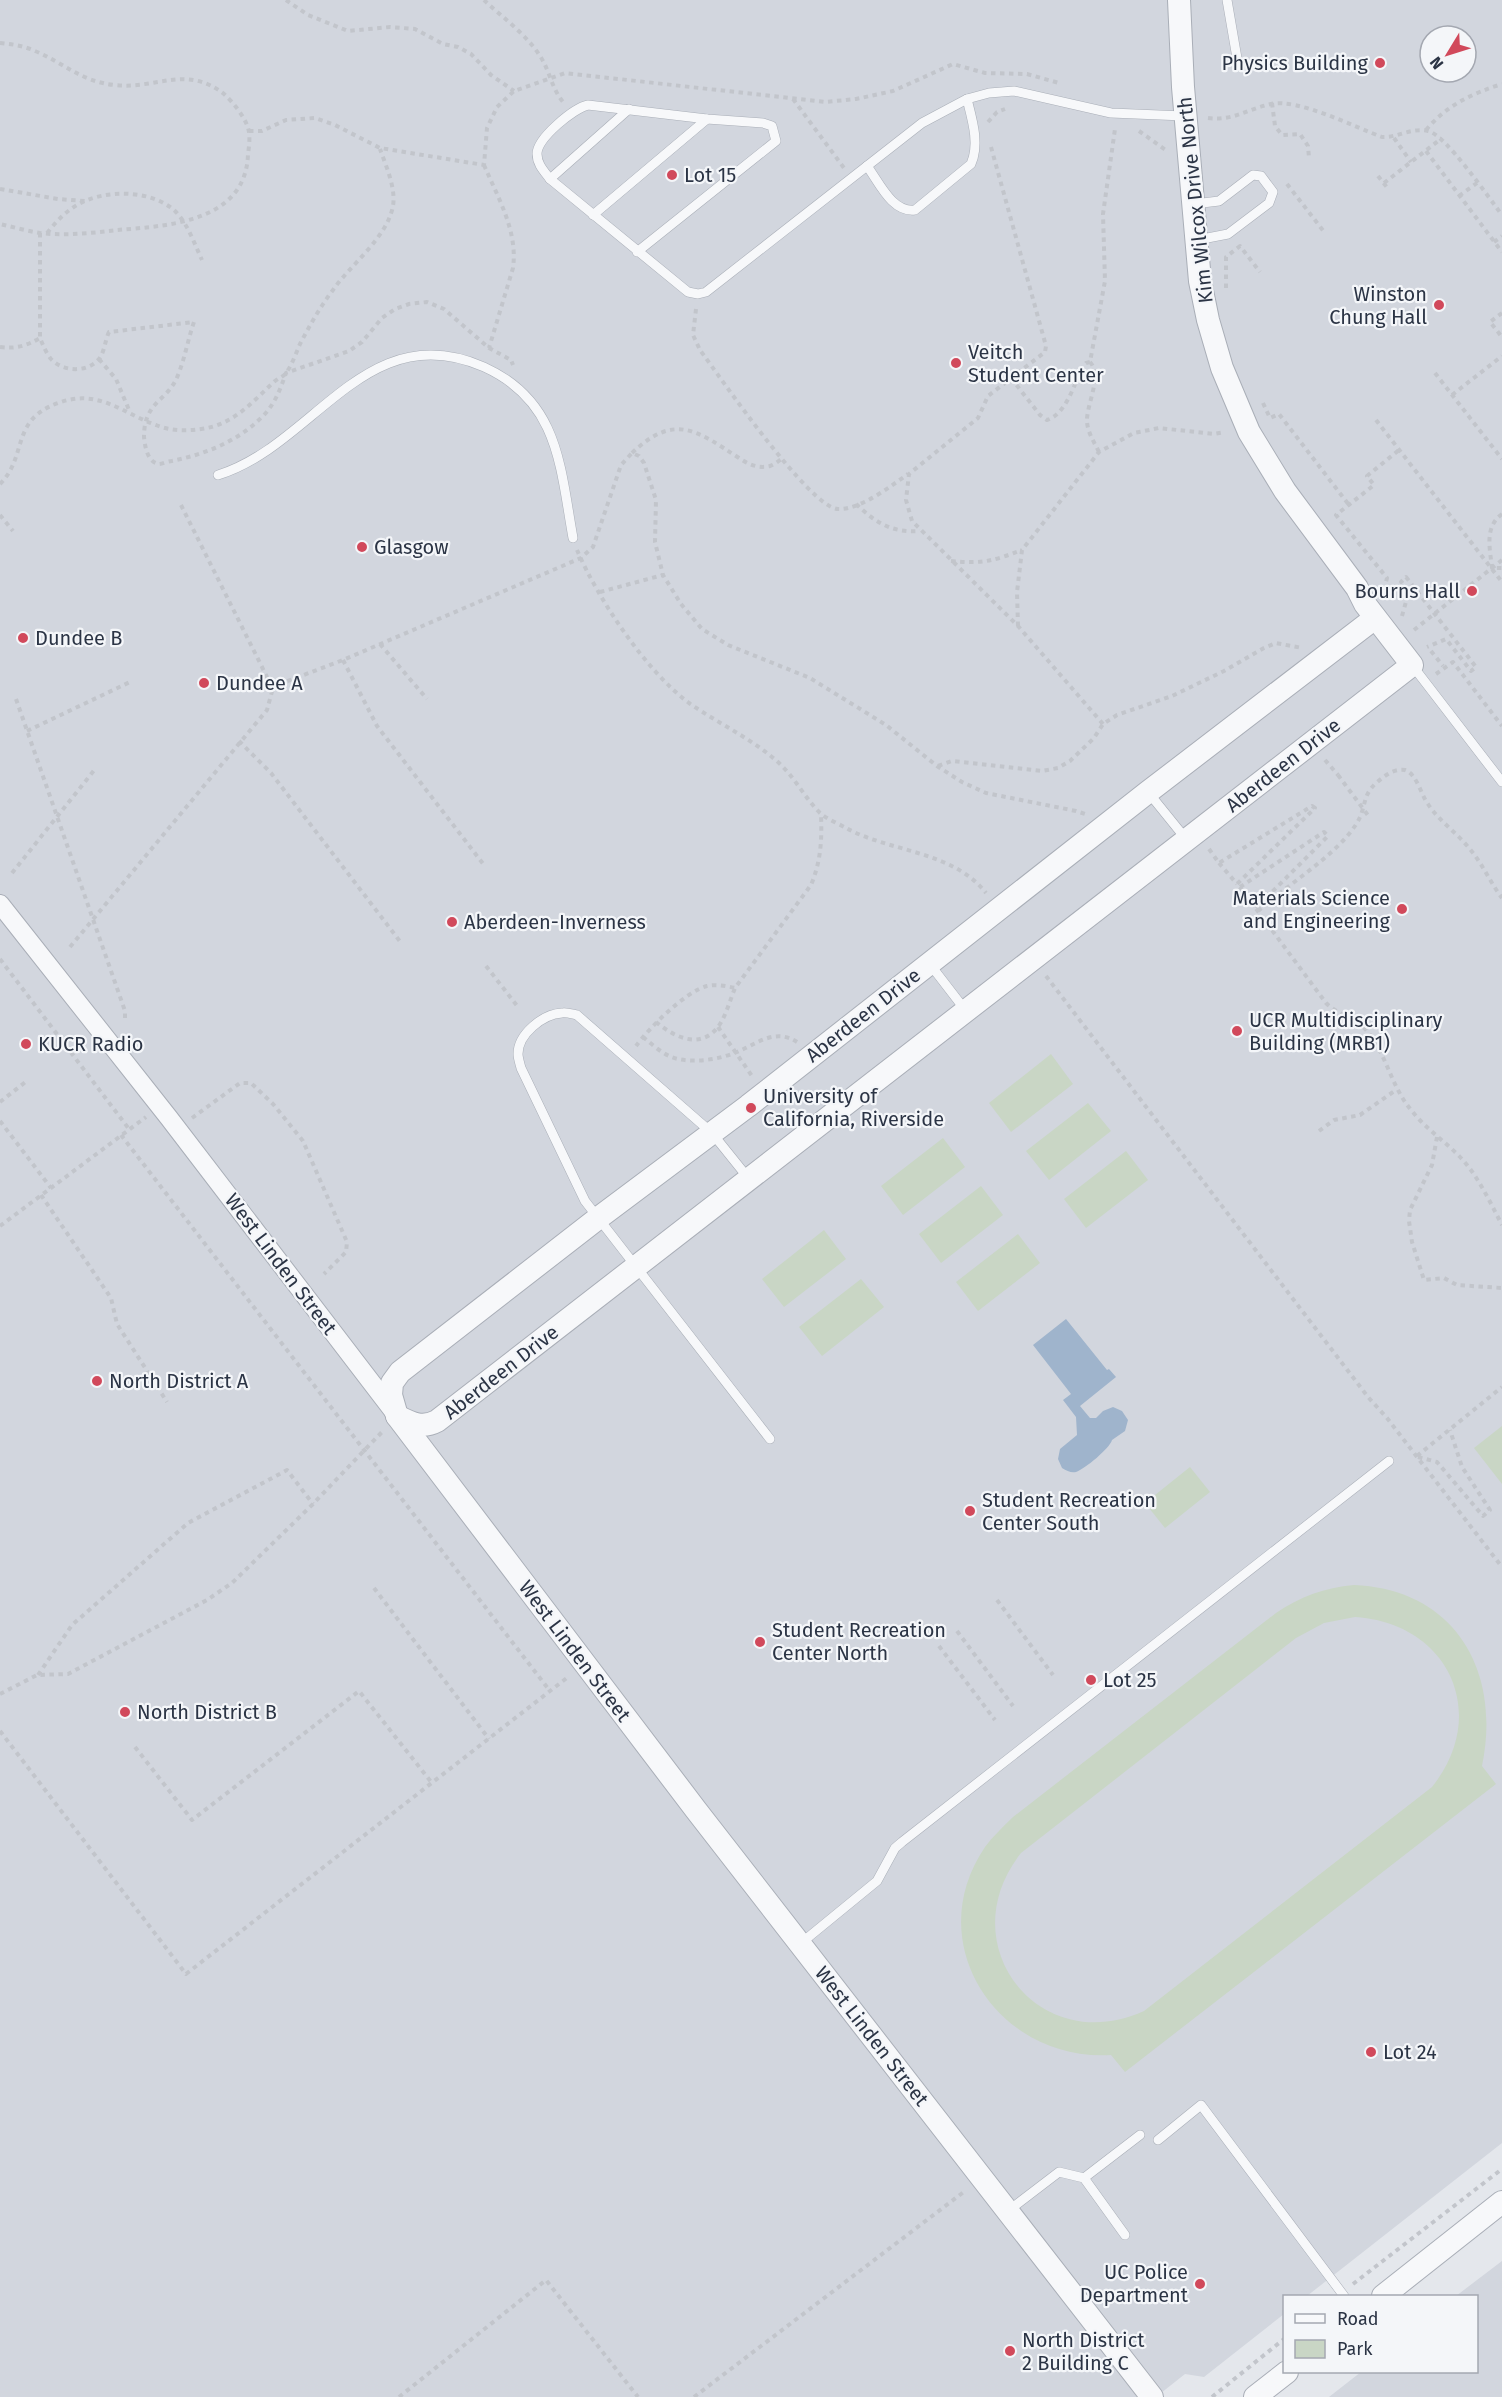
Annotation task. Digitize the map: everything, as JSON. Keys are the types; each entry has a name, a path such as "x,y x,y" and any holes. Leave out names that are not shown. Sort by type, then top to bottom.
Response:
{"street":[{"name":"Kim Wilcox Drive North","path":"1179,0 1200,281 1208,320 1222,368 1249,432 1285,491 1357,588 1365,604 1412,665"},
{"name":"Aberdeen Drive","path":"1376,618 400,1372 392,1383 391,1395 397,1416 413,1424 428,1426 437,1421 1412,665"},
{"name":"West Linden Street","path":"0,904 176,1127 800,1944 1152,2397"},
{"path":"1384,2295 1502,2202"},
{"path":"1254,2397 1286,2373"}],"lane":[{"path":"1227,0 1237,58"},
{"path":"637,252 776,141 772,126 763,123 588,105 579,107 539,144 537,153 539,165 550,180 637,252 688,292 698,294 706,292 922,123 967,99 989,93 1014,91 1111,112 1186,116"},
{"path":"867,166 894,204 902,209 915,210 971,164 974,157 975,133 967,99"},
{"path":"550,180 629,110"},
{"path":"593,215 707,119"},
{"path":"1194,204 1219,201 1253,175 1261,176 1273,192 1269,202 1228,234 1197,240"},
{"path":"218,475 237,469 258,456 358,379 382,364 420,355 442,354 463,358 507,378 529,398 553,440 573,538"},
{"path":"1412,665 1502,782"},
{"path":"1149,792 1186,840"},
{"path":"929,963 966,1011"},
{"path":"749,1179 712,1133 577,1015 562,1012 549,1016 534,1025 521,1040 518,1053 521,1068 585,1201 770,1439"},
{"path":"800,1944 877,1881 895,1848 902,1842 1389,1461"},
{"path":"1158,2140 1201,2105 1343,2295"},
{"path":"1084,2178 1140,2135"},
{"path":"1008,2211 1059,2172 1084,2178 1125,2235"}],"path":[{"path":"286,0 308,15 348,32 390,27 415,29 443,44 458,47 471,54 491,75 514,90"},
{"path":"484,0 532,46 543,61 561,100 573,113"},
{"path":"0,43 36,51 68,70 96,82 135,86 174,78 193,79 224,95 239,112 249,131 248,166 239,188 224,204 203,216 172,225 113,231 40,233 0,224"},
{"path":"1426,130 1438,116 1458,101 1502,84"},
{"path":"792,99 852,178"},
{"path":"1212,118 1228,119 1272,103 1292,103 1382,137 1394,138 1406,132 1426,130 1442,138 1502,215"},
{"path":"1272,103 1275,126 1282,135 1300,134 1308,146 1310,158"},
{"path":"987,129 989,120 997,112 1011,108"},
{"path":"1105,127 1126,130"},
{"path":"1099,452 1088,432 1087,418 1095,375 1093,365 1090,363 1105,281 1104,214 1115,129"},
{"path":"1137,131 1167,152"},
{"path":"1394,138 1411,162"},
{"path":"1384,183 1442,138"},
{"path":"698,294 693,335 700,350 782,459 825,504 838,509 874,497 909,474 978,418 988,396 1045,352 1046,346 990,141"},
{"path":"40,233 40,338 52,360 68,369 81,369 99,359 110,332 194,322 178,376 170,389 150,408 144,439 152,461 159,464 201,454 227,442 262,417 274,404 286,373 313,320 355,261 382,233 393,205 391,184 380,148"},
{"path":"1426,151 1502,252"},
{"path":"484,165 509,223 515,255 489,348"},
{"path":"1378,176 1389,190"},
{"path":"1265,182 1282,177 1325,233"},
{"path":"1459,196 1477,183"},
{"path":"0,189 58,199 87,201"},
{"path":"47,233 64,214 87,201 104,196 134,193 173,209 184,222 202,260"},
{"path":"1494,242 1502,236"},
{"path":"1227,295 1226,257 1240,246 1260,272"},
{"path":"0,484 9,474 25,429 32,418 45,409 71,399 89,399 109,403 129,411 159,427 203,429 221,423 247,409 286,373 316,365 349,351 362,342 382,318 395,309 409,304 427,302 444,309 489,348 511,360 513,366"},
{"path":"1502,313 1490,322 1502,337"},
{"path":"0,348 14,349 40,338"},
{"path":"1452,395 1502,356"},
{"path":"99,359 116,379 129,411"},
{"path":"1011,378 1040,416 1047,420 1053,418 1061,410 1082,368 1086,363 1090,363"},
{"path":"1435,373 1502,459"},
{"path":"1261,398 1270,417 1279,414 1349,505"},
{"path":"1376,420 1502,582"},
{"path":"951,561 990,562 1022,550 1099,452 1134,433 1159,428 1214,434 1225,432"},
{"path":"181,505 267,677 274,684 280,684 343,660 581,558 593,547 621,465 654,436 669,430 683,429 699,432 751,466 769,466 782,459"},
{"path":"1383,593 1387,578 1336,514 1374,485 1367,476 1399,450"},
{"path":"632,453 639,456 644,463 656,500 655,542 663,575 681,604 702,629 728,645 810,678 886,725 937,766 962,782 986,793 1076,811 1089,816"},
{"path":"909,474 906,500 912,521 1018,626 1102,724"},
{"path":"856,504 875,522 906,532 920,531"},
{"path":"1491,568 1489,536 1491,526 1502,514"},
{"path":"0,515 12,531"},
{"path":"1018,626 1017,592 1022,550"},
{"path":"581,558 630,640 655,672 691,704 756,744 780,764 821,814 850,830 957,869 982,888 998,909"},
{"path":"1413,630 1502,560"},
{"path":"1491,568 1502,568"},
{"path":"600,592 663,575"},
{"path":"1402,616 1409,591 1401,582 1406,577 1476,667 1471,671 1446,639 1427,647"},
{"path":"381,644 426,699"},
{"path":"937,766 952,761 1042,771 1058,768 1070,762 1094,738 1102,724 1117,715 1172,696 1224,671 1264,648 1276,644 1303,648"},
{"path":"343,660 377,726 484,865"},
{"path":"1436,674 1453,662 1502,726"},
{"path":"27,731 130,682"},
{"path":"70,947 267,710 274,684"},
{"path":"16,699 125,1011 125,1018"},
{"path":"239,741 271,772 402,944"},
{"path":"1323,758 1370,818"},
{"path":"12,873 96,768"},
{"path":"1257,909 1332,851 1350,833 1358,822 1369,791 1375,783 1394,770 1404,770 1410,773 1427,804 1471,850 1501,895"},
{"path":"1219,862 1312,806 1316,808 1238,885"},
{"path":"656,1022 669,1033 685,1039 697,1040 718,1027 735,988 811,885 819,866 822,845 821,814"},
{"path":"1238,885 1324,832 1328,836 1257,909"},
{"path":"1209,848 1326,1003 1335,1011 1366,1029 1381,1052 1396,1090 1412,1112 1462,1159 1481,1185 1502,1225"},
{"path":"1033,958 1368,1398 1417,1456 1502,1567"},
{"path":"0,959 129,1129"},
{"path":"486,966 518,1007"},
{"path":"627,1058 656,1022 698,990 707,986 720,985 735,988"},
{"path":"718,1027 753,1077"},
{"path":"643,1037 664,1053 677,1059 710,1059 735,1053 776,1035 788,1036 798,1042"},
{"path":"0,1102 28,1080"},
{"path":"186,1121 200,1114 240,1083 251,1083 273,1104 303,1141 347,1242 346,1252 324,1274"},
{"path":"1319,1131 1334,1120 1360,1115 1396,1090"},
{"path":"0,1226 148,1115"},
{"path":"0,1121 51,1188"},
{"path":"121,1135 550,1691"},
{"path":"1437,1136 1432,1165 1410,1210 1408,1221 1424,1280 1444,1278 1457,1285 1502,1288"},
{"path":"41,1196 111,1298 117,1324 167,1402"},
{"path":"1417,1456 1502,1388"},
{"path":"0,1695 37,1675 68,1674 207,1600 232,1583 313,1504 397,1416"},
{"path":"1417,1456 1437,1461 1483,1516 1490,1510 1462,1467 1450,1430"},
{"path":"37,1675 72,1625 188,1523 287,1470 313,1504"},
{"path":"374,1588 489,1739"},
{"path":"997,1600 1053,1675"},
{"path":"957,1631 1013,1706"},
{"path":"939,1646 995,1719"},
{"path":"0,1731 186,1974 585,1664"},
{"path":"135,1747 192,1820 359,1691 432,1783"},
{"path":"1343,2295 1502,2169"},
{"path":"694,2397 982,2178"},
{"path":"399,2397 546,2280 638,2397"},
{"path":"1212,2397 1283,2340"}],"shaded area":[{"name":"University of California, Riverside","path":"0,0 1502,0 1502,2143 1308,2295 1283,2295 1283,2315 1204,2377 1185,2374 1156,2397 0,2397"},
{"path":"1502,2261 1502,2397 1329,2397 1360,2373 1478,2373 1478,2295 1457,2295"}],"green space":[{"path":"1051,1054 1073,1084 1011,1132 989,1103"},
{"path":"1088,1103 1111,1131 1049,1180 1026,1151"},
{"path":"943,1138 965,1167 903,1215 881,1186"},
{"path":"1126,1151 1148,1180 1086,1228 1064,1199"},
{"path":"981,1186 1003,1215 941,1263 919,1234"},
{"path":"824,1230 846,1259 784,1307 762,1279"},
{"path":"1018,1234 1040,1263 978,1311 956,1282"},
{"path":"861,1279 884,1307 822,1356 799,1327"},
{"path":"1502,1426 1502,1484 1474,1448"},
{"path":"1190,1467 1210,1492 1165,1528 1145,1503"},
{"path":"1354,1585 1389,1590 1419,1601 1444,1619 1463,1641 1477,1668 1484,1698 1486,1731 1482,1766 1496,1784 1125,2072 1111,2055 1071,2052 1035,2039 1005,2018 981,1990 966,1957 961,1921 967,1884 988,1843 1013,1817 1276,1613 1304,1597","holes":["1355,1617 1387,1623 1415,1636 1436,1654 1451,1676 1458,1702 1458,1730 1449,1759 1432,1787 1144,2011 1106,2022 1070,2019 1040,2006 1016,1984 1001,1956 995,1923 1001,1888 1021,1853 1296,1638 1324,1623"]}],"water":[{"path":"1066,1319 1107,1370 1109,1369 1116,1377 1080,1406 1090,1418 1096,1418 1103,1411 1113,1407 1122,1411 1128,1420 1125,1431 1112,1440 1091,1463 1074,1472 1062,1468 1058,1459 1060,1449 1077,1435 1076,1417 1063,1400 1071,1394 1033,1345"}],"place":[{"name":"Physics Building","path":"1380,63"},
{"name":"Lot 15","path":"672,175"},
{"name":"Winston Chung Hall","path":"1439,305"},
{"name":"Veitch Student Center","path":"956,363"},
{"name":"Glasgow","path":"362,547"},
{"name":"Bourns Hall","path":"1472,591"},
{"name":"Dundee B","path":"23,638"},
{"name":"Dundee A","path":"204,683"},
{"name":"Materials Science and Engineering","path":"1402,909"},
{"name":"Aberdeen-Inverness","path":"452,922"},
{"name":"UCR Multidisciplinary Building (MRB1)","path":"1237,1031"},
{"name":"KUCR Radio","path":"26,1044"},
{"name":"University of California, Riverside","path":"751,1108"},
{"name":"North District A","path":"97,1381"},
{"name":"Student Recreation Center South","path":"970,1511"},
{"name":"Student Recreation Center North","path":"760,1642"},
{"name":"Lot 25","path":"1091,1680"},
{"name":"North District B","path":"125,1712"},
{"name":"Lot 24","path":"1371,2052"},
{"name":"UC Police Department","path":"1200,2284"},
{"name":"North District 2 Building C","path":"1010,2351"}]}
